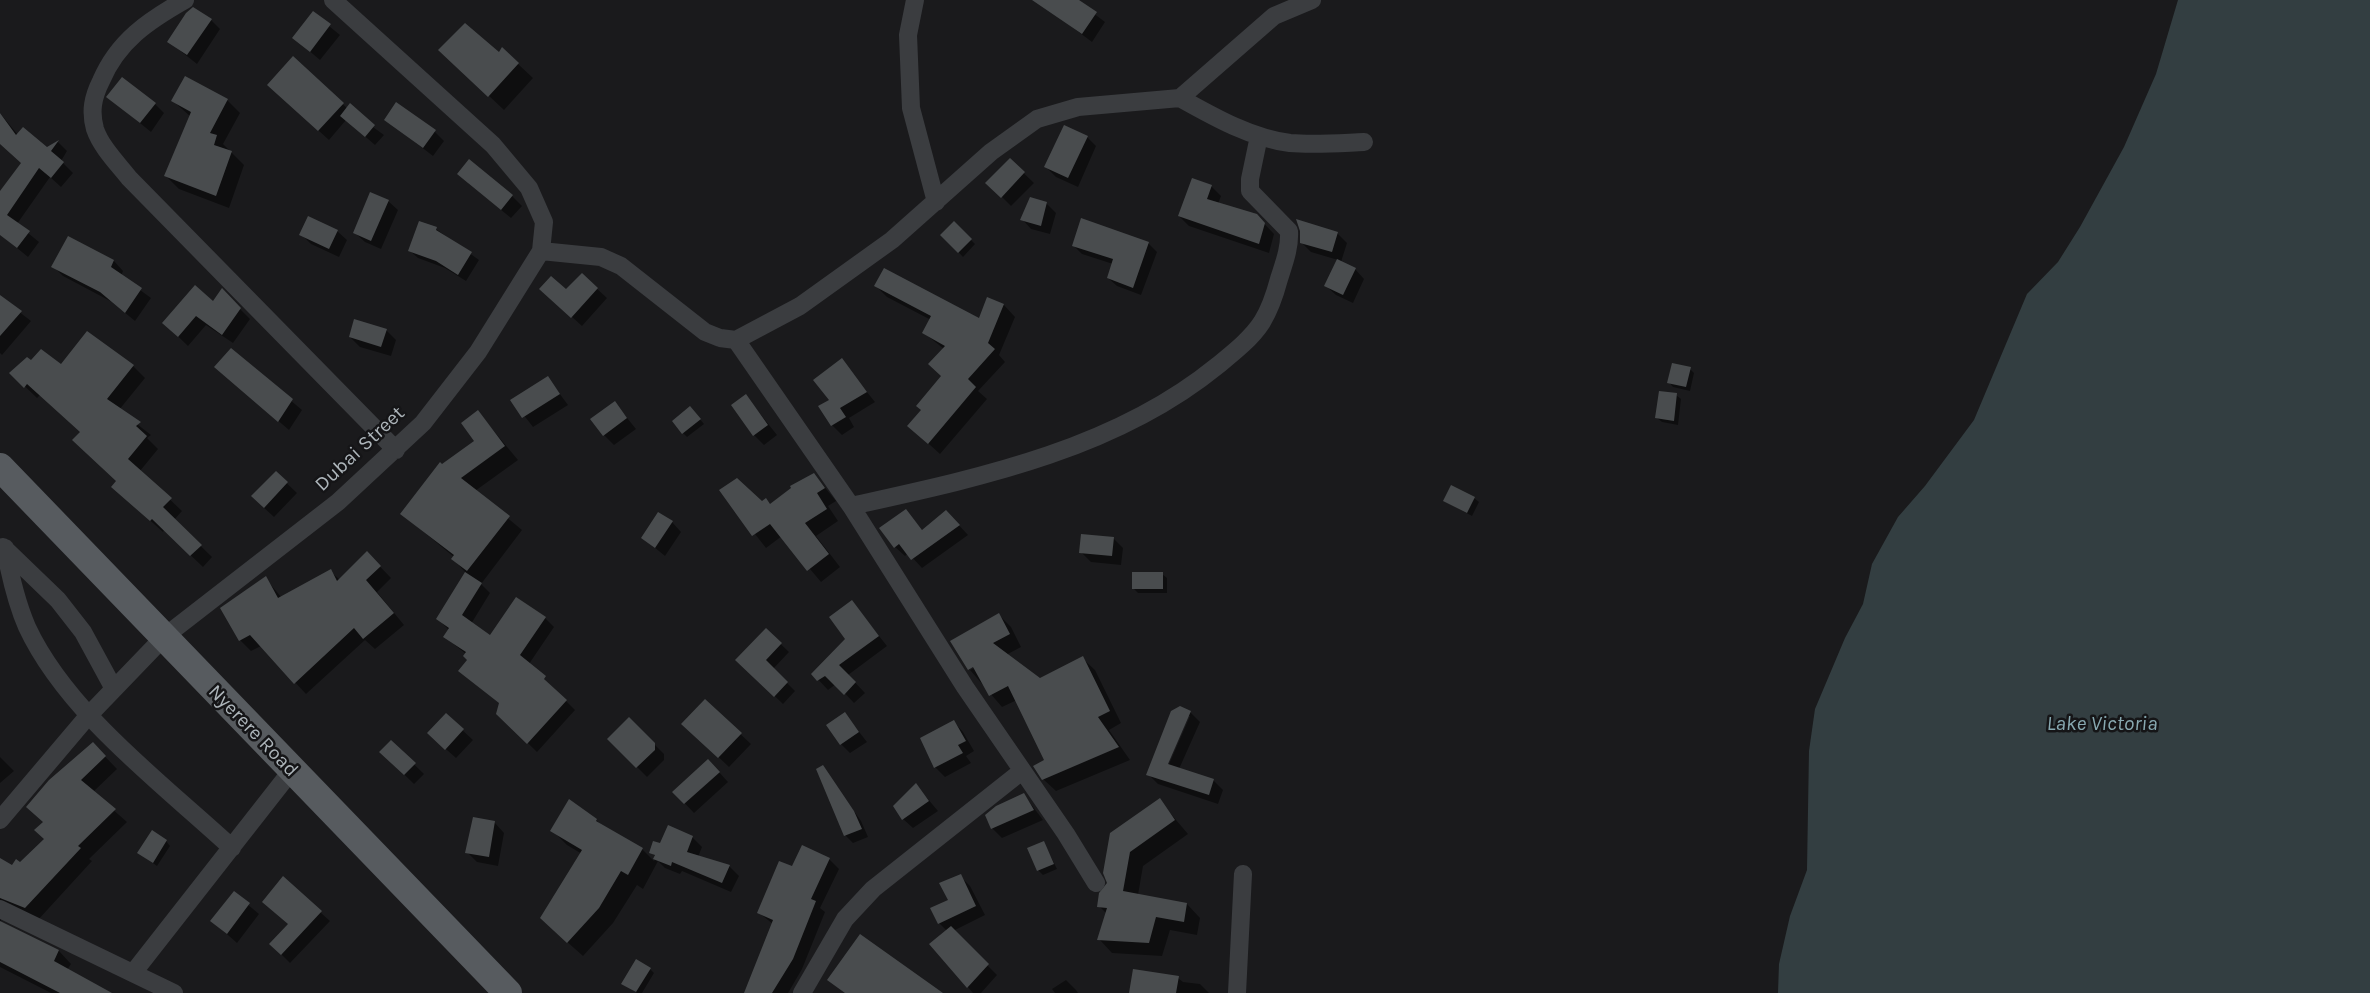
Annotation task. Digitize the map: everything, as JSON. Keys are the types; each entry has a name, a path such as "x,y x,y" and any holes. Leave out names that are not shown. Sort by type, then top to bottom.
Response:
{"main road":[{"name":"Nyerere Road","path":"0,467 508,993"}],"street":[{"path":"184,0 136,31 111,58 94,95 91,111 96,131 129,178 396,450"},
{"path":"333,0 485,138 529,188 544,222 541,251 601,257 621,266 705,332 720,338 736,340 800,306 847,274 936,202 991,152 1037,119 1078,107 1180,98 1206,77 1242,41 1274,16 1312,0"},
{"path":"915,0 908,35 911,108 936,202"},
{"path":"1180,98 1216,118 1259,136 1290,143 1364,142"},
{"path":"851,506 979,477 1118,428 1167,403 1241,346 1262,322 1273,299 1289,242 1288,231 1250,191 1250,179 1259,136"},
{"name":"Dubai Street","path":"0,820 88,716 164,637 338,502 423,423 478,352 541,251"},
{"path":"736,340 851,506 1096,883"},
{"path":"2,546 58,600 83,632 114,689"},
{"path":"2,546 13,588 27,627 44,658 88,716 232,848"},
{"path":"133,973 292,770"},
{"path":"802,993 845,919 873,889 1022,771"},
{"path":"1237,993 1243,874"},
{"path":"0,909 174,993"}],"water":[{"name":"Lake Victoria","path":"2178,0 2370,0 2370,993 1778,993 1779,964 1790,916 1807,870 1809,751 1815,709 1845,638 1863,604 1872,564 1898,517 1925,486 1974,420 2027,294 2058,262 2124,147 2156,74"}],"building":[{"path":"1032,0 1079,0 1097,12 1082,34"},
{"path":"193,7 212,19 187,55 167,42 186,13"},
{"path":"313,11 331,24 310,52 292,38"},
{"path":"465,23 499,52 502,47 519,63 488,97 438,50"},
{"path":"293,56 344,103 318,131 267,85"},
{"path":"185,76 228,99 210,133 217,135 214,145 232,151 216,196 164,176 191,112 171,101"},
{"path":"122,77 156,103 140,123 106,97"},
{"path":"396,102 436,130 423,148 384,120"},
{"path":"350,103 375,125 365,137 340,116"},
{"path":"0,113 16,135 23,127 47,147 59,140 51,151 64,162 51,178 39,168 7,215 30,231 17,248 0,235 0,191 21,163 0,144"},
{"path":"1064,125 1088,136 1068,178 1044,167"},
{"path":"1010,158 1025,172 1001,198 985,183"},
{"path":"469,159 513,195 501,210 457,174"},
{"path":"1192,178 1212,185 1207,199 1257,214 1265,223 1259,244 1178,216"},
{"path":"370,192 389,200 371,241 353,233"},
{"path":"1030,197 1047,202 1041,226 1020,220"},
{"path":"308,216 338,230 329,249 299,235"},
{"path":"1081,218 1149,242 1133,288 1107,278 1113,259 1072,246"},
{"path":"1296,219 1338,232 1332,252 1300,243 1300,231"},
{"path":"419,221 437,227 436,230 472,252 458,275 436,261 408,251"},
{"path":"954,221 972,239 958,253 940,235"},
{"path":"68,236 114,260 111,267 142,288 125,313 100,292 51,267"},
{"path":"1337,259 1356,268 1343,295 1324,286"},
{"path":"884,268 979,318 987,297 1004,304 988,343 995,349 968,379 976,387 928,444 907,426 921,410 916,406 941,376 928,364 945,346 922,333 931,316 874,286"},
{"path":"582,273 598,288 571,318 539,289 551,276 566,289"},
{"path":"195,285 213,301 222,288 241,308 222,335 196,316 178,337 162,323"},
{"path":"0,295 22,311 0,336"},
{"path":"354,319 387,329 381,347 349,337"},
{"path":"87,331 134,365 107,399 141,422 136,426 147,436 128,459 172,498 163,507 202,545 190,556 152,519 150,521 111,487 116,481 72,440 80,432 27,384 24,388 9,373 27,357 31,360 41,349 61,364"},
{"path":"231,348 293,399 278,422 214,367"},
{"path":"842,358 867,392 840,408 846,417 831,426 818,406 829,400 813,380"},
{"path":"1672,363 1691,367 1686,387 1667,383"},
{"path":"548,376 560,394 522,418 510,400"},
{"path":"1659,391 1677,393 1674,421 1655,418"},
{"path":"746,394 768,425 753,436 731,405"},
{"path":"615,401 627,418 603,436 590,419"},
{"path":"690,406 701,419 682,434 672,421"},
{"path":"478,410 505,446 461,478 510,516 467,571 451,559 454,555 400,514 440,462 442,464 474,441 461,423"},
{"path":"276,471 288,482 264,508 251,496"},
{"path":"814,473 825,488 817,493 827,509 805,523 829,554 807,571 770,524 752,536 719,490 737,478 762,501 766,498 770,504 791,488 790,486"},
{"path":"1451,485 1475,497 1467,513 1443,501"},
{"path":"906,509 922,530 946,510 960,525 911,560 899,544 894,548 879,528"},
{"path":"658,512 673,521 655,548 641,538"},
{"path":"1081,534 1114,537 1112,556 1079,553"},
{"path":"367,551 381,566 366,580 394,613 363,639 354,628 294,684 250,635 239,641 220,608 266,576 278,598 331,569 337,581"},
{"path":"465,572 482,583 462,615 490,635 516,597 546,617 520,655 546,676 544,679 567,700 527,744 496,714 499,703 458,671 467,660 463,656 466,652 443,637 449,628 436,619"},
{"path":"1132,572 1163,572 1163,589 1132,589"},
{"path":"852,600 879,636 839,665 856,682 844,695 825,676 817,681 811,674 845,639 829,617"},
{"path":"999,613 1010,634 993,643 1040,678 1083,656 1110,711 1098,717 1119,747 1042,780 1033,766 1044,760 1008,686 989,696 973,667 968,670 950,641"},
{"path":"766,628 782,643 766,660 788,682 774,697 735,660"},
{"path":"705,699 742,733 718,758 681,724"},
{"path":"1180,706 1191,711 1168,764 1214,779 1209,795 1146,775 1171,711"},
{"path":"845,712 859,732 840,745 826,725"},
{"path":"446,713 464,729 445,750 427,733"},
{"path":"629,717 655,743 655,750 636,768 607,739"},
{"path":"954,720 966,741 958,745 963,753 934,768 920,738"},
{"path":"391,740 416,763 404,775 379,752"},
{"path":"93,742 106,756 81,780 116,809 78,846 81,848 25,908 0,898 0,858 12,865 16,859 20,862 44,839 34,830 43,822 26,807 49,780"},
{"path":"708,759 720,772 684,804 672,792"},
{"path":"823,765 854,811 862,829 844,836 816,769"},
{"path":"916,783 929,801 902,820 893,806"},
{"path":"1024,793 1034,810 991,829 985,815 996,806"},
{"path":"1160,798 1175,820 1130,852 1123,891 1187,903 1184,922 1156,917 1149,943 1097,940 1107,908 1097,907 1099,893 1107,883 1103,873 1110,833"},
{"path":"569,799 597,819 596,821 643,848 628,875 621,871 599,908 567,943 540,918 582,850 550,831"},
{"path":"473,817 495,821 489,857 465,853"},
{"path":"668,825 693,836 687,852 730,865 722,883 672,862 671,866 653,859 655,855 649,853 653,841 660,843"},
{"path":"152,830 167,840 153,863 137,853"},
{"path":"1044,841 1054,864 1037,871 1027,848"},
{"path":"802,845 830,858 811,899 816,901 793,959 772,993 744,993 773,920 757,913 779,861 792,866"},
{"path":"961,874 976,906 938,924 930,908 948,900 939,883"},
{"path":"283,876 322,911 281,955 269,944 288,924 262,902"},
{"path":"234,891 250,903 227,934 210,921"},
{"path":"0,921 59,950 54,961 112,993 60,993 0,962"},
{"path":"951,926 989,964 967,988 929,944"},
{"path":"860,934 943,993 845,993 827,980"},
{"path":"636,959 651,968 636,992 621,984"},
{"path":"1133,969 1179,976 1176,993 1129,993"}]}
